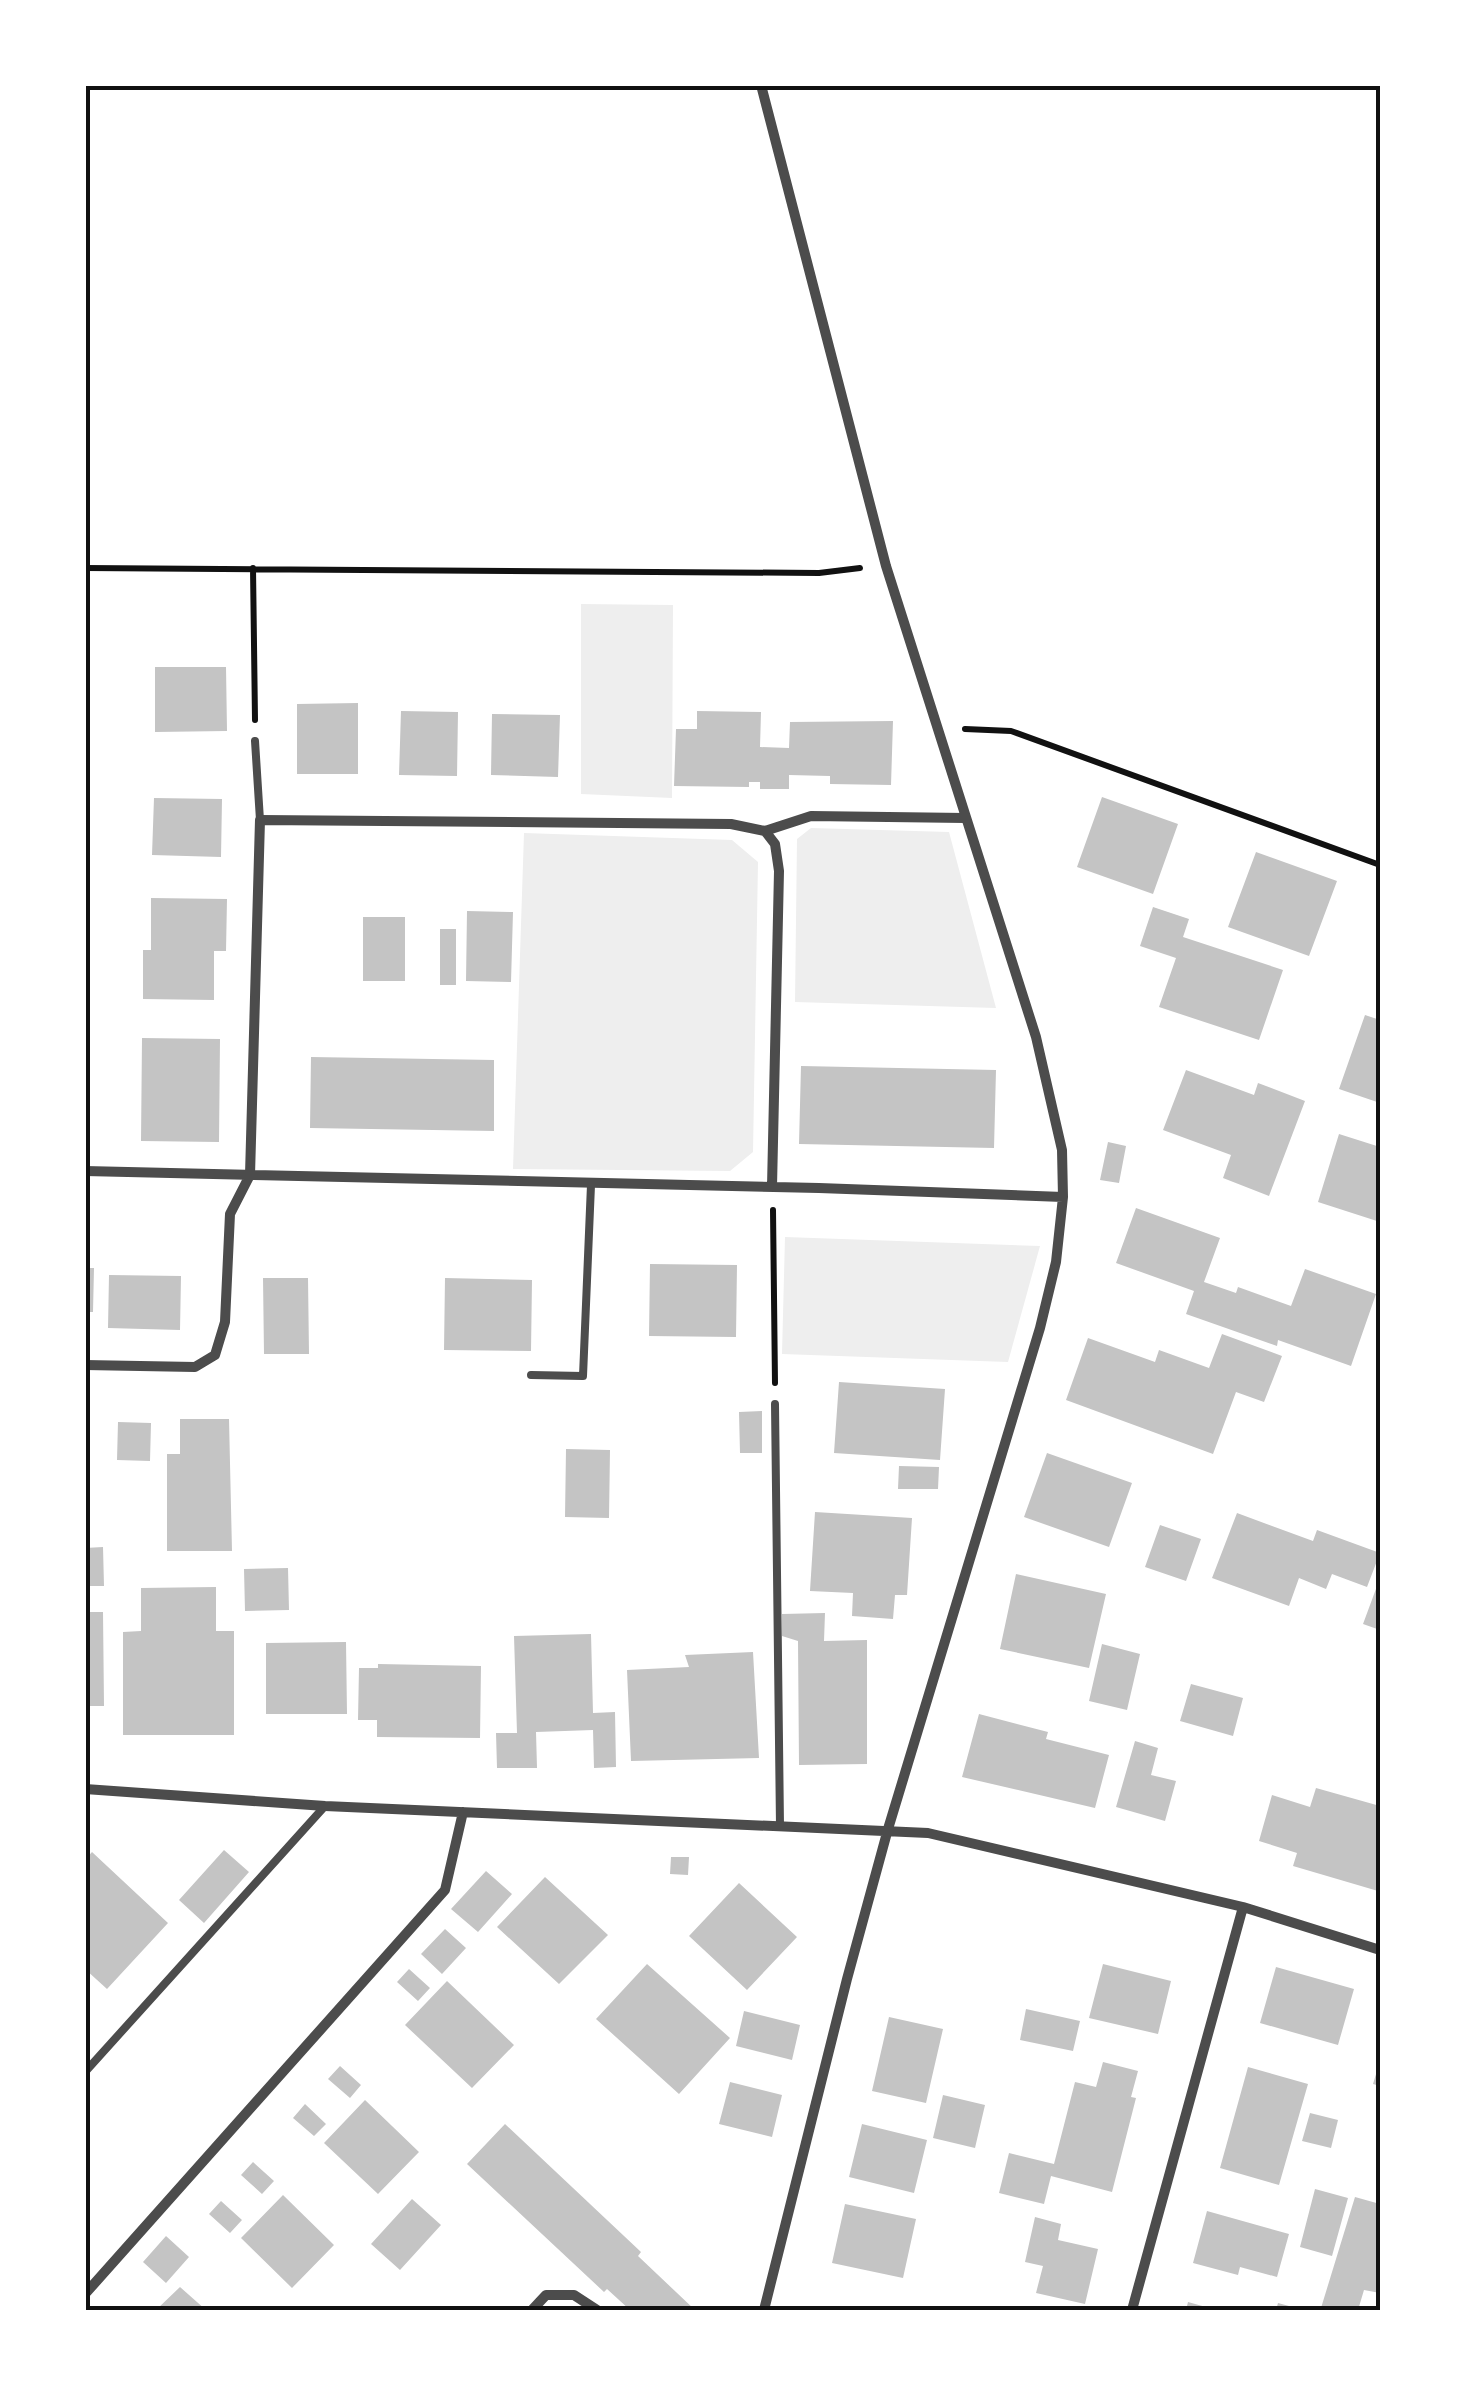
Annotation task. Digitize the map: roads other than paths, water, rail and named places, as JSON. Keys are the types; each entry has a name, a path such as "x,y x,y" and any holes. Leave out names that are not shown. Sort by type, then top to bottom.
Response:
{"street":[{"path":"761,85 886,566 1036,1037 1062,1150 1063,1197 1056,1262 1040,1328 888,1829 846,1979 764,2310"},
{"path":"85,1365 194,1367 215,1354 225,1322 230,1214 250,1175 260,820 731,824 765,831 811,816 965,818"},
{"path":"765,831 776,844 779,871 772,1187"},
{"path":"85,1171 1063,1197"},
{"path":"85,1789 325,1806 928,1832 1243,1907 1380,1950"},
{"path":"85,2294 445,1890 464,1812"},
{"path":"1132,2310 1243,1907"},
{"path":"532,2310 546,2294 574,2295 596,2310"}],"lane":[{"path":"255,741 260,820"},
{"path":"530,1376 584,1376 591,1185"},
{"path":"775,1404 780,1826"},
{"path":"85,2072 325,1806"}]}
